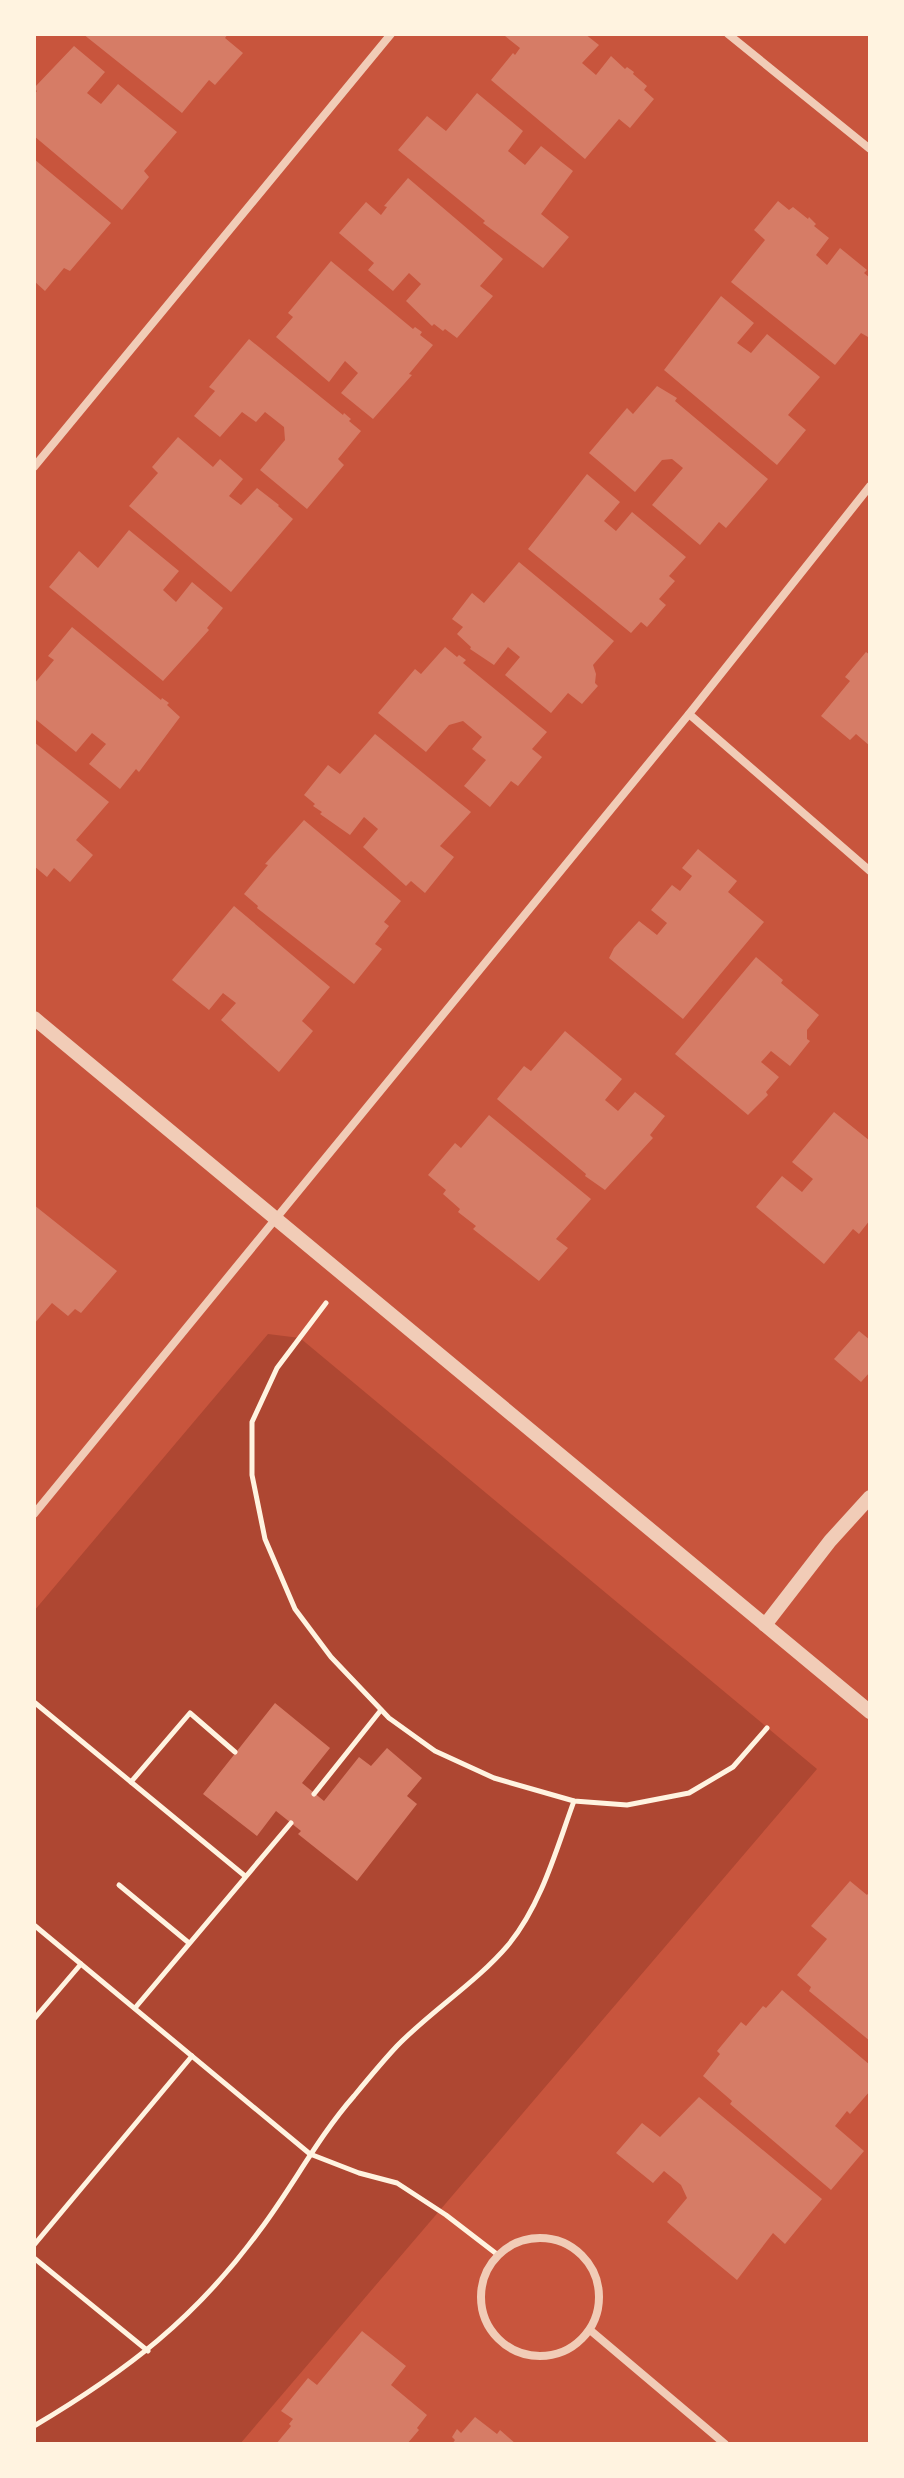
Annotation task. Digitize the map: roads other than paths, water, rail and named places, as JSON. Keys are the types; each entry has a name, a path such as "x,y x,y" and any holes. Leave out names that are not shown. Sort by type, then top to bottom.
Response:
{"street":[{"path":"34,467 391,34"},
{"path":"728,34 870,149"},
{"path":"34,1514 689,714 870,486"},
{"path":"689,714 870,871"},
{"path":"34,1018 765,1625 868,1706"},
{"path":"765,1625 830,1541 870,1497"},
{"path":"544,2237 568,2244 587,2260 599,2282 599,2307 590,2330 573,2348 549,2356 525,2355 503,2343 487,2324 480,2300 485,2275 498,2255 519,2242 544,2237"},
{"path":"590,2330 725,2444"}]}
